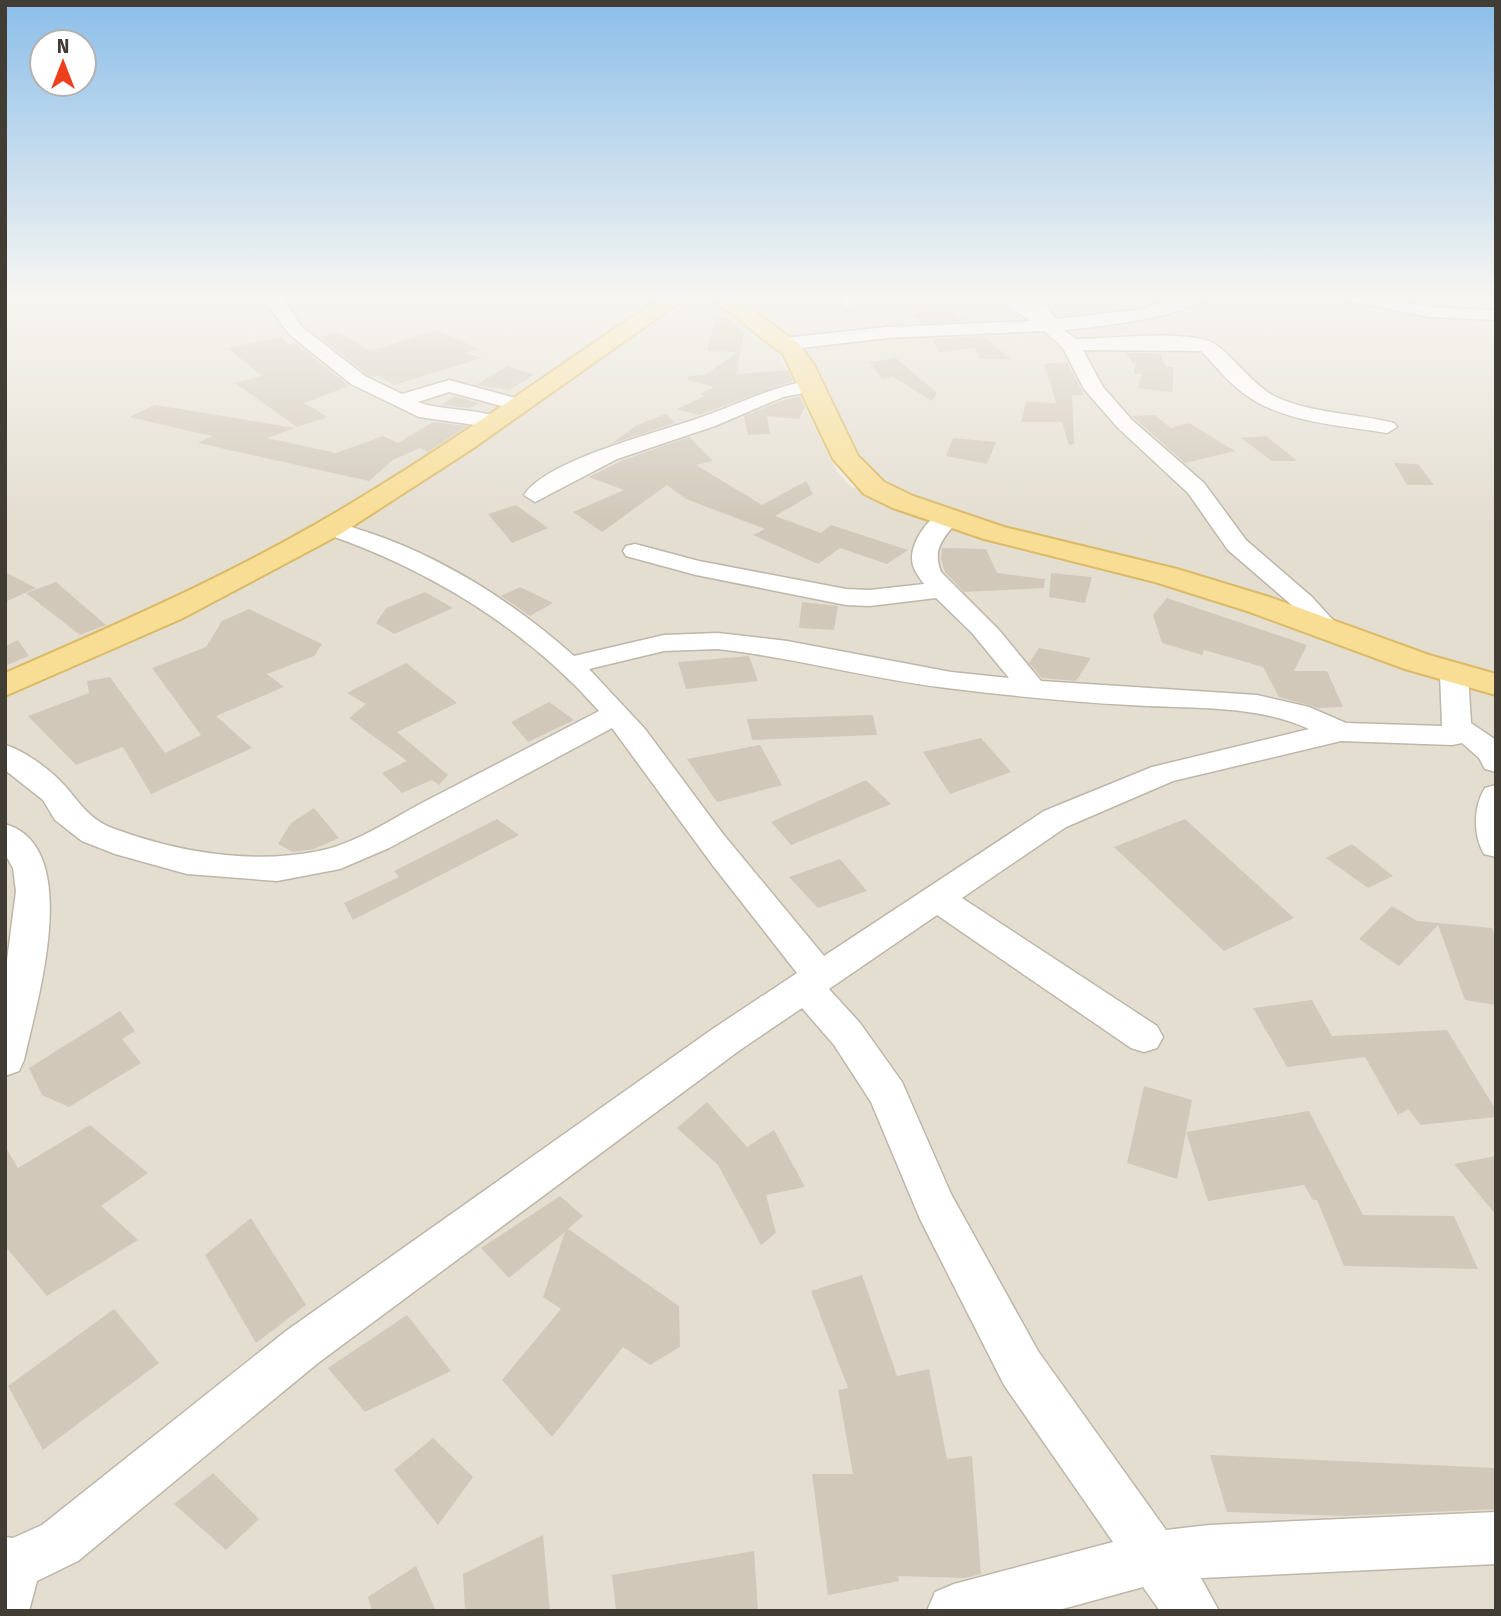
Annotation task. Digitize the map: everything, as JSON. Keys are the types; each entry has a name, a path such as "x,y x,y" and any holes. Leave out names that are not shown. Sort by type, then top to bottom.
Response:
{"main road":[{"path":"5,686 158,617 268,563 331,528 496,422 572,369"},
{"path":"804,369 827,423 855,471 874,488 994,533 1166,575 1496,685"}],"street":[{"path":"343,369 358,380 426,413 496,422"},
{"path":"1084,369 1094,389 1117,415 1196,488 1237,545 1303,602 1328,629"},
{"path":"1228,369 1269,401 1296,410 1387,427"},
{"path":"399,401 449,386 520,405"},
{"path":"535,495 576,469 609,454 708,422 778,391 811,386"},
{"path":"947,517 931,532 923,558 927,576 975,620 1031,687"},
{"path":"331,528 373,540 419,561 466,589 569,664 616,714 813,981 888,1094 935,1205 1021,1368 1192,1611"},
{"path":"635,551 696,568 846,597 870,598 941,590"},
{"path":"569,664 664,643 719,641 787,649 951,680 1257,704 1299,713 1340,732"},
{"path":"8,1577 60,1543 302,1347 727,1039 1055,819 1163,774 1340,732 1452,736 1457,727 1454,673"},
{"path":"5,754 54,793 66,812 93,833 127,846 187,862 277,869 328,861 378,840 616,714"},
{"path":"1457,727 1474,737 1493,755 1496,762"},
{"path":"1496,795 1491,822 1496,846"},
{"path":"5,835 20,848 32,876 32,923 5,1060"},
{"path":"936,897 1144,1037"},
{"path":"954,1611 1153,1558 1209,1551 1496,1538"}],"shaded area":[{"path":"5,369 557,369 312,530 248,565 5,678"},
{"path":"585,369 787,369 836,470 850,486 958,532 1184,591 1428,675 1496,693 1496,1611 5,1611 5,696 235,592 327,542"},
{"path":"813,369 1496,369 1496,674 1444,661 1209,578 1004,526 896,490 875,478 863,464 829,394"}],"building":[{"path":"254,369 329,369 349,386 304,403 328,417 297,427 235,383 262,376"},
{"path":"360,369 445,369 394,385 378,375 373,377"},
{"path":"502,369 518,369 534,375 509,390 476,385"},
{"path":"713,369 737,369 736,374 788,370 793,381 699,415 677,409 705,396 700,394 714,387 688,380 688,376 705,375"},
{"path":"875,369 909,369 937,393 932,401 893,377 882,379"},
{"path":"1046,369 1071,369 1084,395 1072,395 1074,444 1069,445 1062,422 1021,422 1026,402 1056,403"},
{"path":"1135,369 1173,369 1173,392 1138,388 1142,374 1134,374"},
{"path":"455,396 479,403 470,408 441,405"},
{"path":"800,396 805,407 799,419 767,416 770,434 748,435 744,416"},
{"path":"155,405 295,428 267,438 336,453 383,436 398,443 433,422 467,426 428,452 420,448 393,460 369,481 198,443 212,436 129,417"},
{"path":"666,414 675,423 611,444 637,425"},
{"path":"1155,415 1171,428 1189,423 1235,451 1185,463 1132,416"},
{"path":"1266,436 1297,461 1272,461 1241,438"},
{"path":"689,437 713,461 696,465 762,505 806,481 813,494 775,516 821,533 831,525 908,550 887,564 840,548 818,564 753,535 765,529 686,499 667,485 602,532 573,512 624,490 589,477 621,461"},
{"path":"953,438 996,442 987,464 946,456"},
{"path":"1394,463 1418,464 1434,485 1407,485"},
{"path":"516,505 548,528 512,543 488,514"},
{"path":"942,548 986,549 997,573 1045,579 1044,588 964,592 945,572 941,560"},
{"path":"5,572 36,588 5,602"},
{"path":"1051,573 1092,577 1085,603 1049,597"},
{"path":"56,582 106,625 80,635 26,593"},
{"path":"520,587 553,603 530,616 501,596"},
{"path":"425,592 453,608 394,634 376,623 386,608"},
{"path":"1167,598 1307,645 1294,671 1327,671 1343,707 1319,708 1279,697 1263,667 1204,650 1202,655 1162,643 1153,615"},
{"path":"802,602 838,606 834,630 799,628"},
{"path":"249,609 322,644 314,656 267,674 284,687 216,716 252,748 151,794 123,747 76,765 28,716 89,693 87,681 110,677 165,753 201,735 152,668 206,647 222,621"},
{"path":"18,640 29,656 5,666 5,646"},
{"path":"1039,648 1091,658 1076,681 1042,678 1029,663"},
{"path":"749,656 758,681 686,689 678,662"},
{"path":"406,663 457,703 397,732 448,775 439,785 432,780 402,793 382,773 407,761 349,718 366,704 347,693"},
{"path":"549,702 574,720 528,742 511,722"},
{"path":"873,715 877,735 752,740 747,719"},
{"path":"981,738 1011,772 950,794 923,752"},
{"path":"760,745 782,785 717,802 687,759"},
{"path":"866,780 891,804 791,845 771,822"},
{"path":"314,808 339,838 314,849 293,852 278,844 291,823"},
{"path":"497,819 519,835 353,920 344,903 399,877 394,871"},
{"path":"1185,819 1294,918 1224,951 1114,847"},
{"path":"1352,844 1393,876 1368,888 1326,858"},
{"path":"840,859 867,891 818,908 789,877"},
{"path":"1392,906 1417,921 1492,928 1496,940 1496,1005 1465,1000 1438,925 1399,966 1359,939"},
{"path":"1312,1000 1332,1036 1447,1030 1496,1110 1496,1117 1421,1125 1408,1109 1398,1115 1365,1057 1287,1067 1253,1008"},
{"path":"120,1011 135,1031 122,1039 141,1063 69,1107 42,1095 29,1068"},
{"path":"1144,1086 1192,1100 1177,1179 1127,1163"},
{"path":"707,1102 747,1147 774,1130 805,1187 766,1195 776,1233 761,1245 718,1165 677,1128"},
{"path":"1309,1111 1363,1215 1454,1216 1478,1269 1344,1266 1317,1200 1313,1200 1304,1185 1208,1201 1186,1132"},
{"path":"90,1125 148,1173 101,1206 138,1240 47,1296 5,1246 5,1146 18,1168"},
{"path":"1496,1156 1496,1215 1454,1164"},
{"path":"560,1196 583,1216 568,1229 679,1306 680,1347 650,1365 623,1347 552,1437 502,1380 561,1309 543,1297 565,1232 509,1278 481,1248"},
{"path":"251,1218 306,1305 256,1343 205,1255"},
{"path":"862,1275 897,1376 929,1369 947,1459 972,1456 981,1574 965,1578 898,1576 899,1581 828,1595 812,1474 853,1474 838,1390 848,1388 811,1291"},
{"path":"114,1309 159,1363 43,1450 8,1386"},
{"path":"407,1315 451,1371 365,1412 328,1368"},
{"path":"433,1438 473,1477 438,1525 394,1470"},
{"path":"1210,1455 1496,1468 1496,1509 1345,1516 1227,1512"},
{"path":"213,1473 259,1519 226,1550 174,1504"},
{"path":"543,1535 550,1611 465,1611 463,1574"},
{"path":"754,1551 758,1611 616,1611 612,1575"},
{"path":"416,1566 436,1611 372,1611 368,1597"}]}
